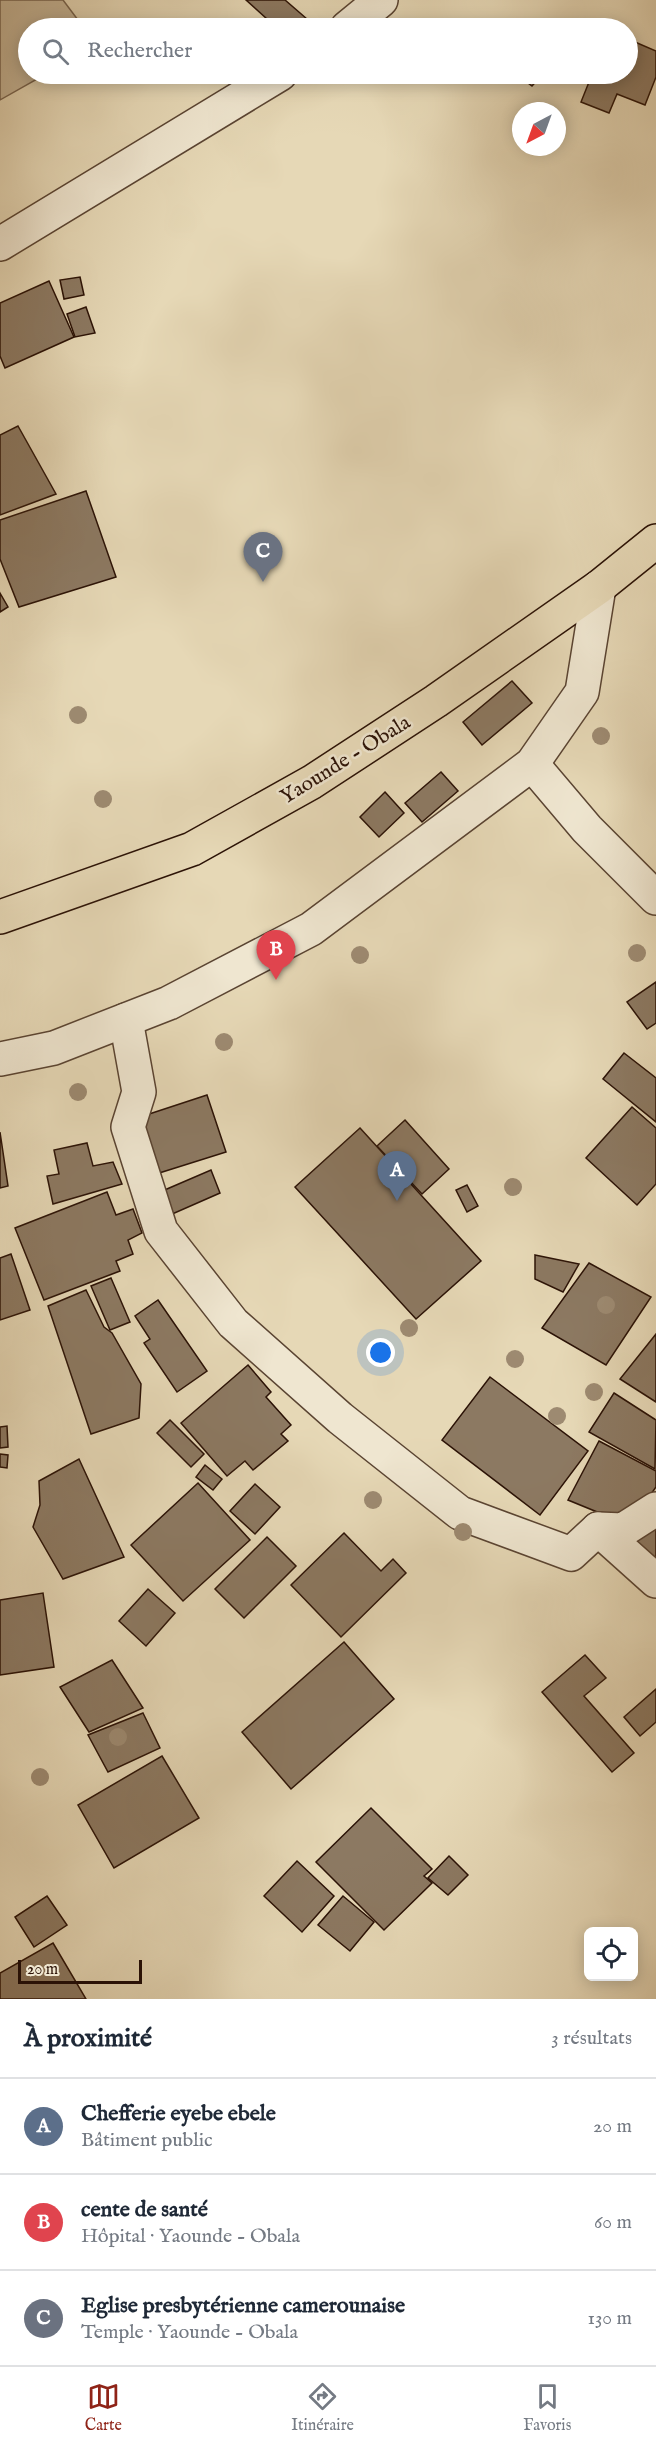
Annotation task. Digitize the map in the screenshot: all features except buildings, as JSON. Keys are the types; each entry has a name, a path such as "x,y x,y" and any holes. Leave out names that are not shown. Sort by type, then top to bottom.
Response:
{"highway":[{"name":"Yaounde - Obala","path":"0,917 192,849 312,782 436,702 655,545"}],"street":[{"path":"359,18 381,0"},
{"path":"0,244 264,84"},
{"path":"0,1059 54,1048 169,1003 311,929 532,764 582,692 599,587"},
{"path":"532,764 587,829 656,898"},
{"path":"126,1020 140,1092 128,1127 161,1231 233,1323 340,1418 460,1514 571,1554 598,1529 623,1530 656,1509"},
{"path":"598,1529 656,1581"}],"shaded area":[{"path":"0,0 63,0 76,18 18,18 18,84 28,84 0,100"}],"place":[{"name":"Eglise presbytérienne camerounaise","path":"263,582"},
{"name":"cente de santé","path":"276,980"},
{"name":"Chefferie eyebe ebele","path":"397,1201"}]}
